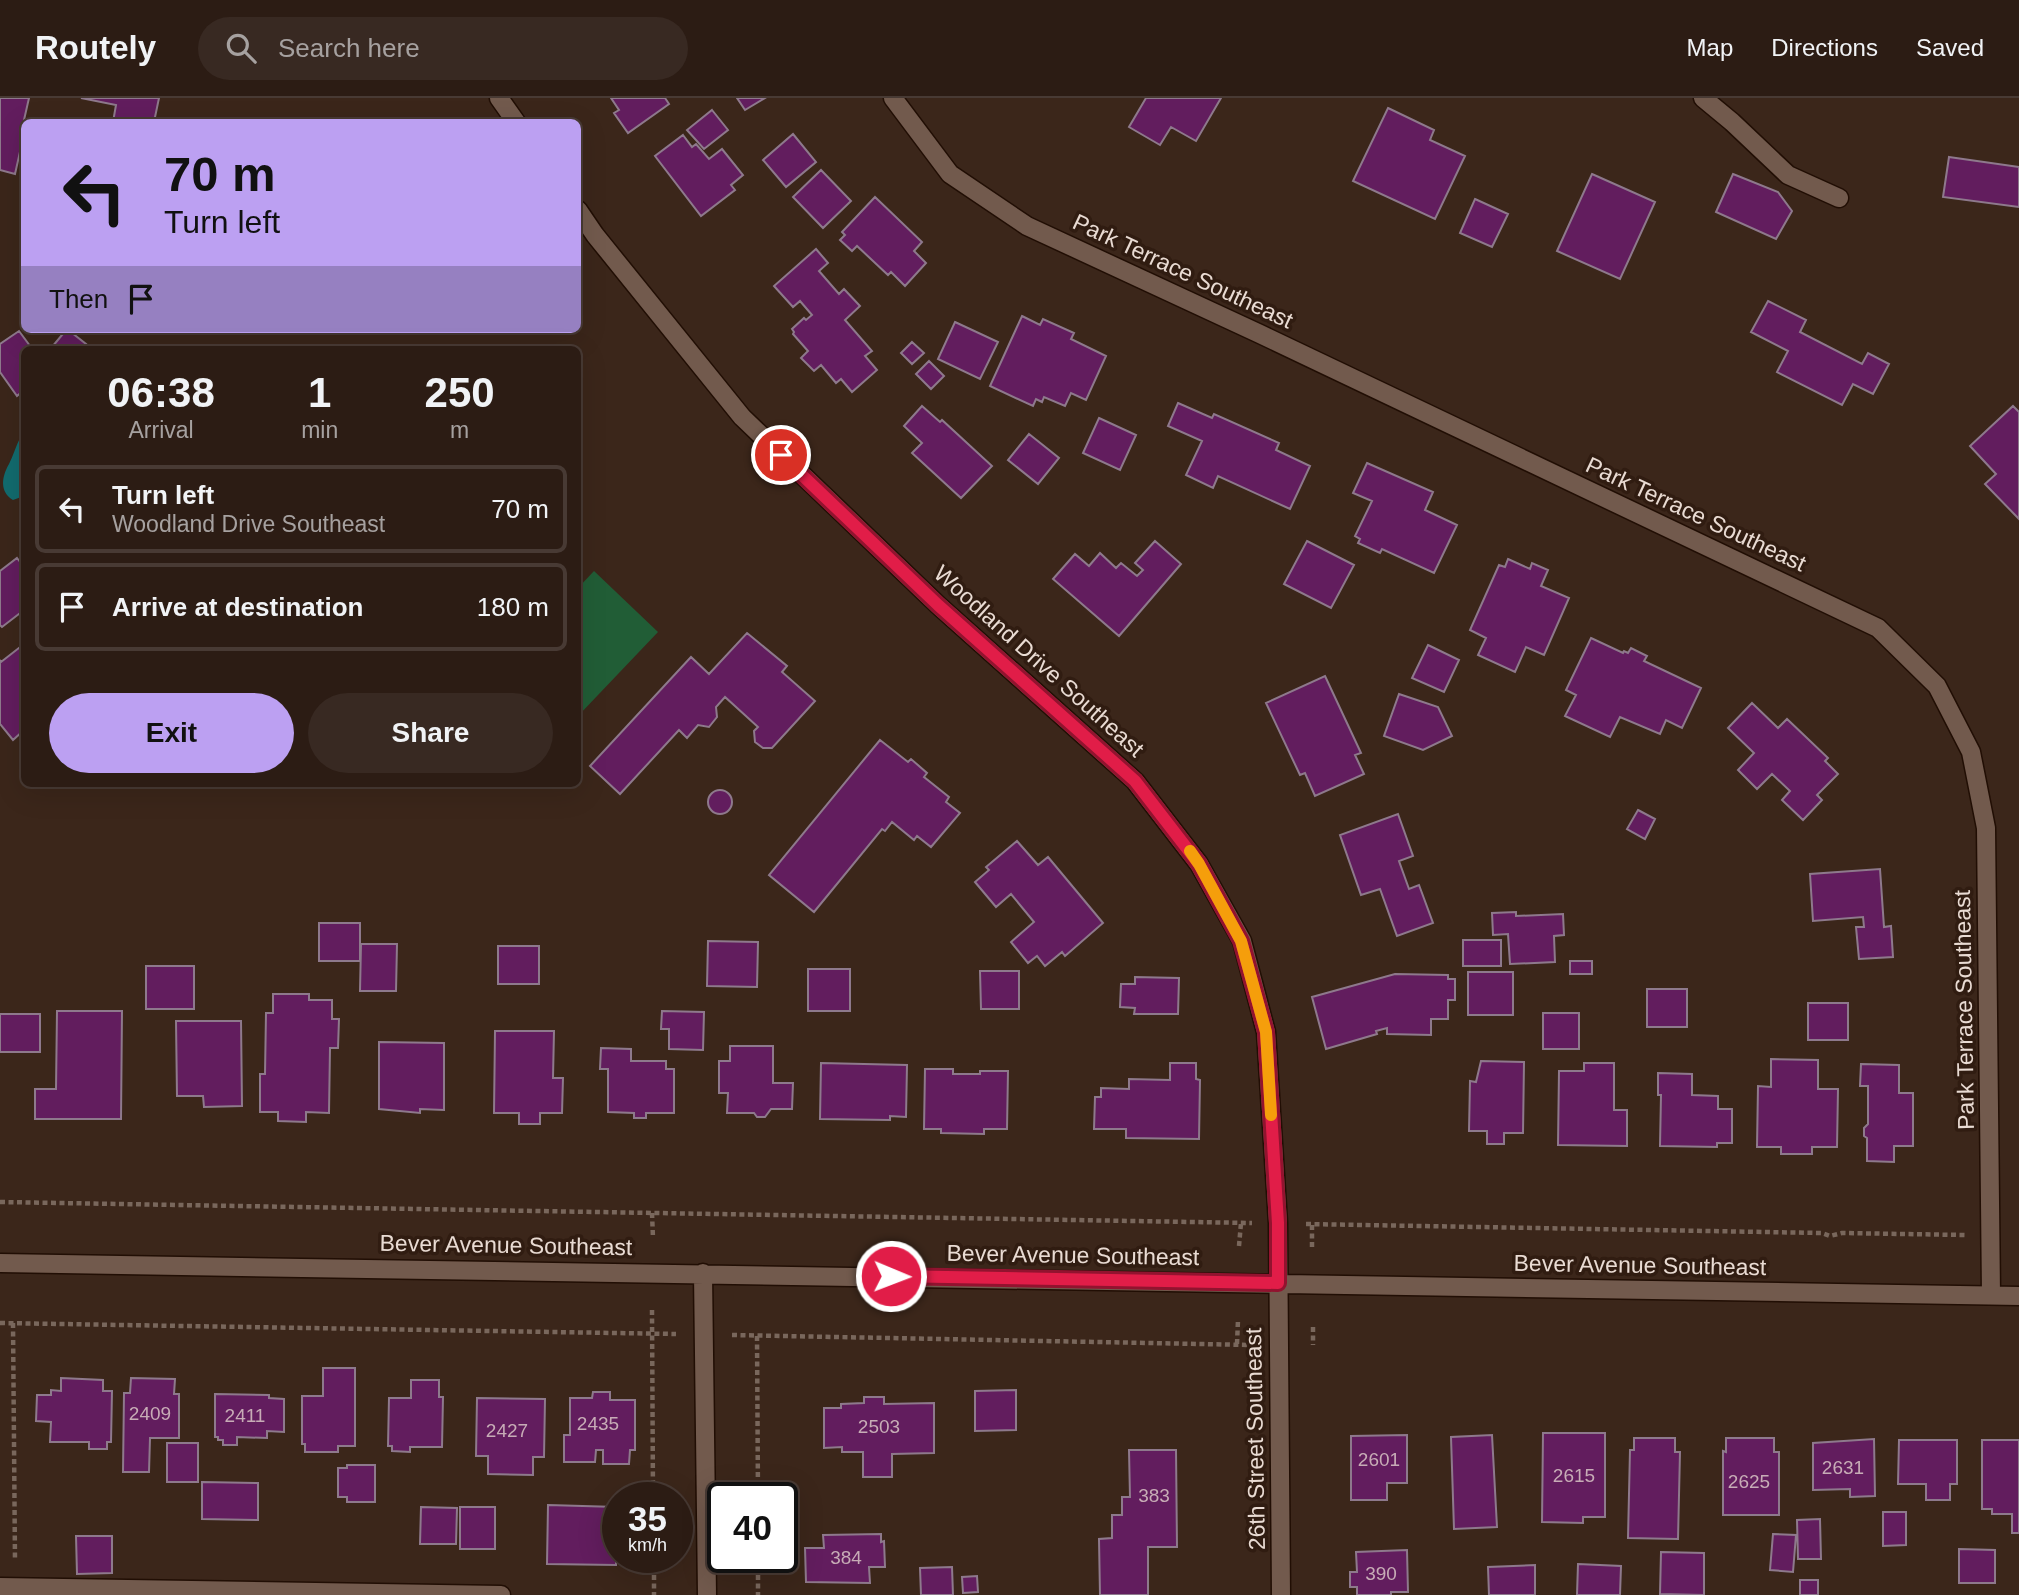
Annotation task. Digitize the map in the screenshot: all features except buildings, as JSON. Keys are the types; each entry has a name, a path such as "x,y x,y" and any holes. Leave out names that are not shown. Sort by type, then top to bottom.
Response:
{"street":[{"path":"499,98 514,119"},
{"name":"Park Terrace Southeast","path":"893,98 950,174 1027,226 1878,628 1937,686 1970,752 1986,828 1991,1295"},
{"path":"1703,98 1788,176 1839,198"},
{"name":"Woodland Drive Southeast","path":"581,214 742,417 938,605 1135,781 1199,864 1241,941 1266,1032 1278,1223 1278,1283"},
{"name":"Bever Avenue Southeast","path":"0,1263 2019,1296"},
{"path":"703,1273 707,1595"},
{"name":"26th Street Southeast","path":"1278,1283 1281,1595"},
{"path":"7,1587 502,1595"}],"path":[{"path":"0,1202 1259,1223"},
{"path":"652,1213 653,1238"},
{"path":"1239,1247 1241,1223"},
{"path":"1297,1223 1822,1233 1830,1236 1842,1233 1969,1235"},
{"path":"1311,1247 1312,1224"},
{"path":"652,1310 653,1482"},
{"path":"1237,1344 1238,1320"},
{"path":"0,1323 676,1334"},
{"path":"7,1587 13,1323"},
{"path":"1313,1326 1313,1345"},
{"path":"731,1335 1252,1345"},
{"path":"757,1336 758,1482"},
{"path":"654,1573 654,1595"},
{"path":"758,1573 758,1595"}],"green space":[{"path":"594,571 658,632 581,713 581,585"}],"water":[{"path":"20,438 21,497 13,500 4,489 3,479"}],"slow traffic":[{"path":"1190,851 1241,941 1266,1032 1271,1115"}],"route":[{"path":"781,455 938,605 1135,781 1199,864 1241,941 1266,1032 1278,1223 1278,1283 891,1276"}]}
